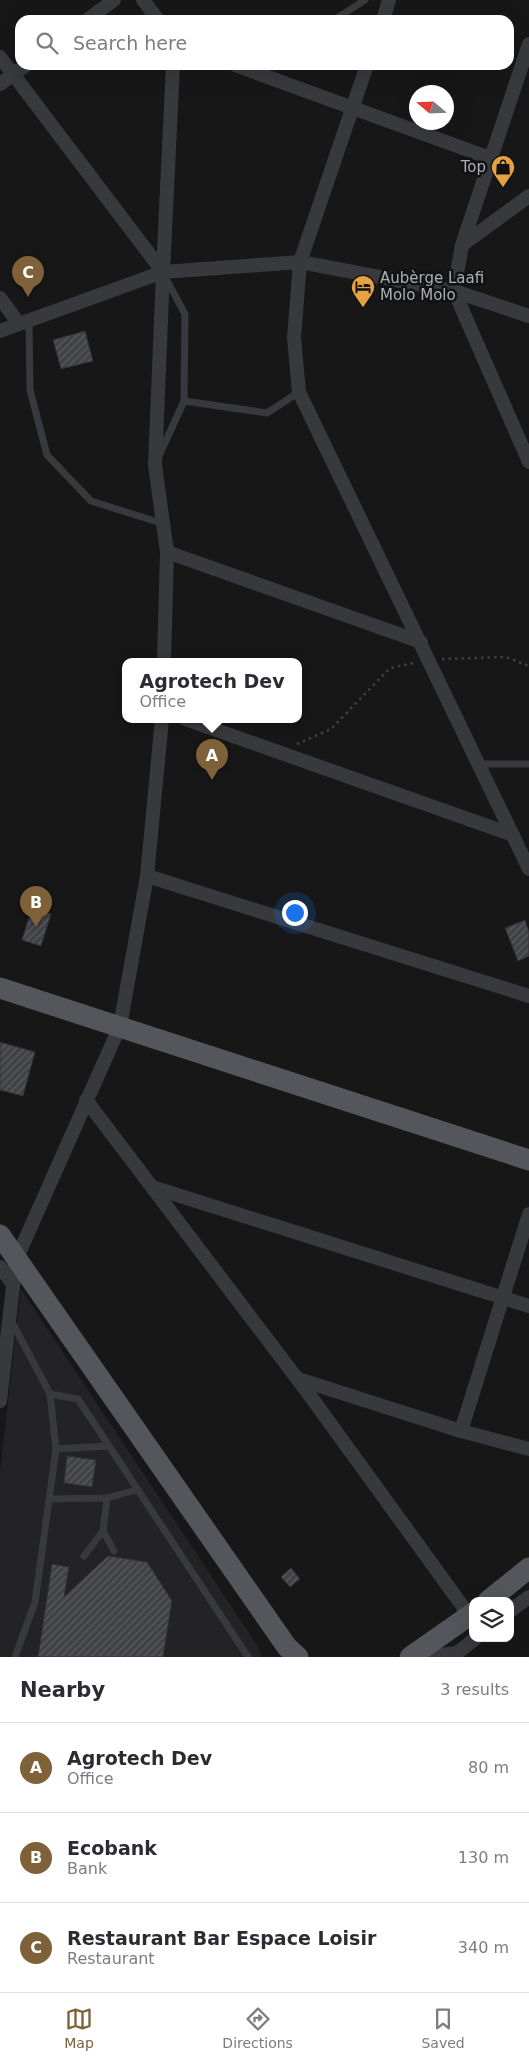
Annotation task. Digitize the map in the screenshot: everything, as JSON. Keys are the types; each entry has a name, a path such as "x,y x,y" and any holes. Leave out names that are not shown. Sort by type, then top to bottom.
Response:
{"main road":[{"path":"0,988 529,1160"},
{"path":"0,1236 8,1263 291,1654"},
{"path":"493,1597 529,1568"},
{"path":"410,1657 469,1615"}],"street":[{"path":"94,15 114,0"},
{"path":"143,0 154,15"},
{"path":"384,15 389,0"},
{"path":"529,44 462,245 454,291 529,462"},
{"path":"0,57 162,272"},
{"path":"0,84 19,70"},
{"path":"164,658 167,552 155,465 162,272 174,70"},
{"path":"261,70 352,108 490,158"},
{"path":"365,70 300,262 294,338 299,392 430,660 529,869"},
{"path":"462,245 529,196"},
{"path":"0,331 162,272 300,262 454,291 529,316"},
{"path":"0,298 24,323"},
{"path":"167,552 421,642"},
{"path":"0,1401 13,1284 8,1263 120,1026 147,876 162,723"},
{"path":"196,723 513,835"},
{"path":"147,876 529,996"},
{"path":"86,1100 298,1379 469,1611"},
{"path":"152,1187 529,1306"},
{"path":"461,1430 529,1214"},
{"path":"298,1379 461,1430 529,1449"},
{"path":"514,1608 529,1597"},
{"path":"423,1657 457,1653 471,1642"}],"lane":[{"path":"342,15 365,0"},
{"path":"155,465 184,401 184,314 162,272"},
{"path":"24,323 30,390 47,455 91,501 164,524"},
{"path":"184,401 267,413 299,392"},
{"path":"478,764 529,764"},
{"path":"10,1318 50,1394 56,1449 35,1602 15,1657"},
{"path":"50,1394 78,1399 107,1446 248,1657"},
{"path":"56,1449 107,1446"},
{"path":"49,1499 107,1498 136,1490"},
{"path":"84,1556 103,1530 107,1498"},
{"path":"103,1530 114,1551"}],"path":[{"path":"278,752 331,729 390,668 430,660 506,657 529,666"}],"shaded area":[{"path":"21,1289 259,1648 262,1657 0,1657 0,1472"}],"building":[{"path":"85,331 93,361 61,369 53,340"},
{"path":"32,908 51,914 41,946 22,940"},
{"path":"525,920 529,932 529,956 518,961 505,928"},
{"path":"0,1042 35,1052 23,1096 0,1090"},
{"path":"67,1456 96,1460 92,1487 64,1483"},
{"path":"108,1556 147,1562 172,1601 163,1657 38,1657 52,1564 69,1567 64,1597"},
{"path":"291,1568 300,1579 290,1587 281,1577"}],"place":[{"name":"Top","path":"503,188"},
{"name":"Restaurant Bar Espace Loisir","path":"28,297"},
{"name":"Aubèrge Laafi Molo Molo","path":"363,308"},
{"name":"Agrotech Dev","path":"212,780"},
{"name":"Ecobank","path":"36,927"}]}
